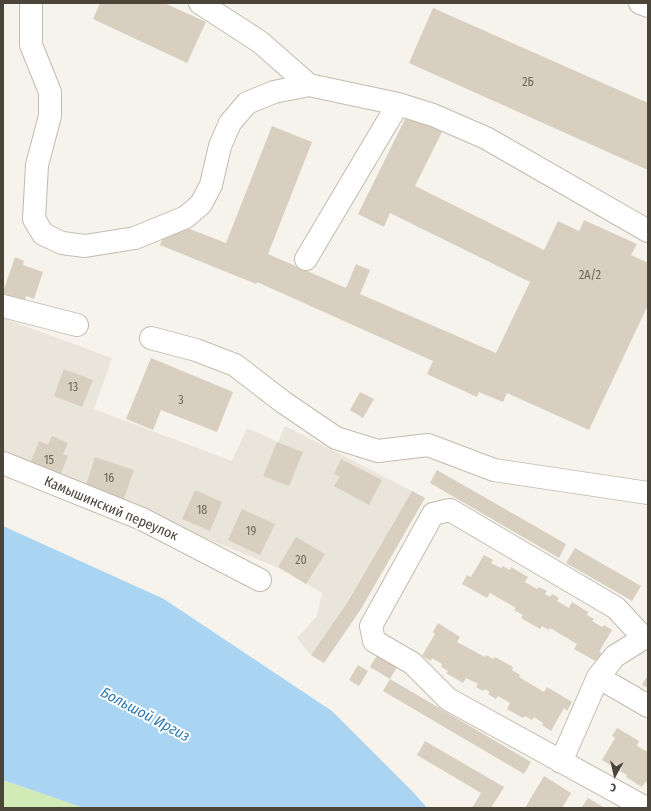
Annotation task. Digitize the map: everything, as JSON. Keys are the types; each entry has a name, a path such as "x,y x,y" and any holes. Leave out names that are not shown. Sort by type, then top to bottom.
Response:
{"street":[{"path":"31,3 30,45 50,92 50,116 37,165 34,219 43,234 62,243 85,246 135,238 186,217 201,204 211,185 220,146 230,123 247,103 274,92 309,85 398,104 433,115 486,138 648,231"},
{"path":"200,3 260,42 309,85"},
{"path":"640,3 648,6"},
{"path":"306,259 398,104"},
{"path":"3,306 77,325"},
{"path":"151,338 196,350 235,365 283,402 336,438 378,451 428,446 494,470 648,493"},
{"name":"Камышинский переулок","path":"3,463 142,519 260,580"},
{"path":"562,762 598,677 615,656 646,638 616,608 450,510 433,514 372,626 374,641 412,663 448,700 646,808"},
{"path":"598,677 648,706"}],"shaded area":[{"path":"3,318 112,358 94,409 232,461 247,428 278,442 285,426 412,491 348,600 311,655 297,638 317,616 322,593 279,568 3,456"}],"green space":[{"path":"3,780 84,808 3,808"}],"water":[{"name":"Большой Иргиз","path":"3,526 164,599 332,711 414,793 427,808 84,808 3,780"}],"building":[{"path":"100,3 164,3 206,22 187,63 93,19"},
{"path":"433,8 648,103 648,170 409,63"},
{"path":"408,113 443,130 415,186 544,250 558,221 579,231 584,220 637,244 631,255 648,263 648,305 589,430 507,393 503,402 479,392 477,397 427,374 433,361 257,282 256,284 160,245 169,221 226,243 272,126 312,142 268,254 346,288 356,264 370,270 360,294 496,353 530,282 390,213 384,227 358,214"},
{"path":"15,257 24,261 23,265 43,272 34,299 26,296 23,305 3,297 3,292"},
{"path":"151,358 233,392 217,432 161,410 153,430 126,419"},
{"path":"64,369 93,380 82,407 54,396"},
{"path":"360,392 374,399 363,418 350,410"},
{"path":"52,436 68,443 63,454 68,456 59,478 29,466 39,441 48,445"},
{"path":"277,442 303,452 289,486 263,476"},
{"path":"95,457 134,470 123,501 85,488"},
{"path":"341,459 382,480 369,505 334,486 340,477 334,474"},
{"path":"437,470 566,544 559,558 430,483"},
{"path":"195,490 222,502 210,531 182,519"},
{"path":"412,491 425,498 361,609 324,663 311,655 348,601"},
{"path":"242,509 275,524 260,555 228,540"},
{"path":"296,537 325,554 306,584 278,567"},
{"path":"575,548 641,586 632,601 566,563"},
{"path":"484,555 493,560 491,563 501,568 503,566 510,570 511,567 528,577 525,582 537,589 539,587 547,591 545,594 550,597 552,594 559,598 557,601 569,608 572,602 588,612 587,615 594,619 592,621 602,627 604,625 612,630 599,652 602,653 597,662 574,649 577,644 550,628 549,630 542,626 540,629 521,618 523,615 514,610 516,608 490,593 487,598 462,584 467,575 471,577"},
{"path":"438,623 460,637 457,642 485,657 486,655 493,659 495,657 513,667 512,670 520,675 519,677 544,692 547,687 572,702 567,711 564,708 551,731 534,717 532,720 525,716 523,718 507,709 510,703 498,696 496,699 488,694 490,692 485,689 483,691 476,687 478,684 466,678 463,683 446,673 448,671 441,667 442,664 432,658 431,661 422,656 435,634 433,632"},
{"path":"380,650 400,662 390,679 370,667"},
{"path":"358,665 368,671 359,686 349,680"},
{"path":"648,675 648,688 642,685"},
{"path":"390,679 531,762 524,774 383,691"},
{"path":"617,728 639,741 637,746 648,752 648,783 645,782 642,787 626,777 627,775 620,771 622,768 612,762 610,765 602,760 615,738 612,736"},
{"path":"425,741 504,787 491,808 472,808 481,793 417,755"},
{"path":"544,776 571,793 562,808 525,808"},
{"path":"588,798 605,808 581,808"}]}
